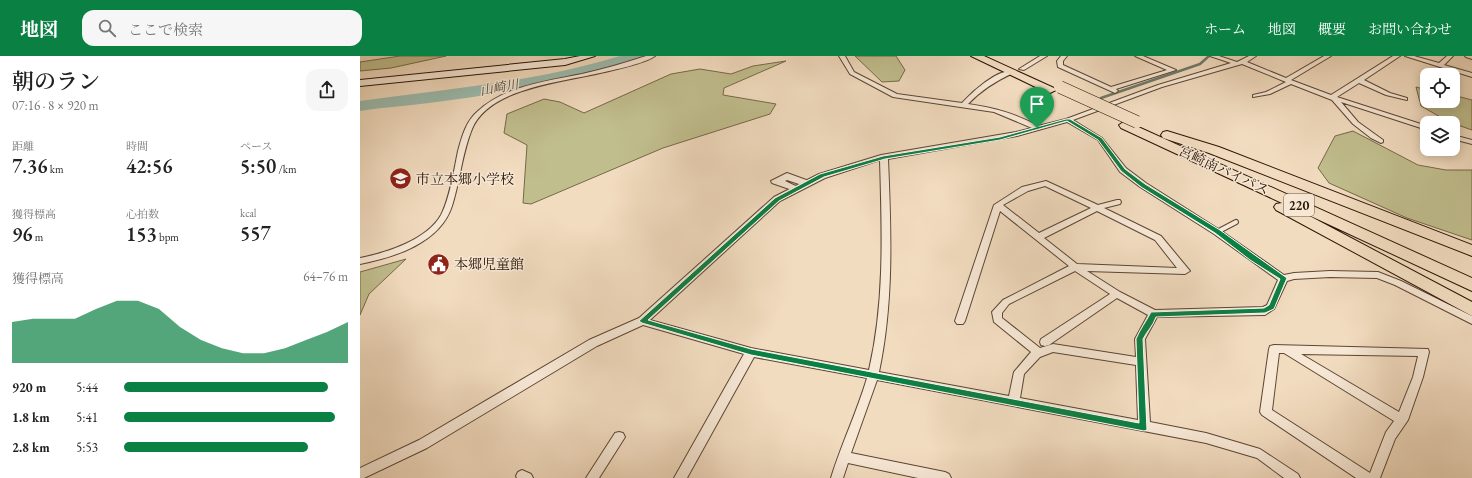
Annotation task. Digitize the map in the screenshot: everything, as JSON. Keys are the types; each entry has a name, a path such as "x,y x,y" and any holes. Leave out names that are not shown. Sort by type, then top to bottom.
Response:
{"highway":[{"name":"宮崎南バイパス","path":"976,56 1055,88 1157,135 1472,285"},
{"name":"宮崎南バイパス","path":"993,56 1016,71"},
{"name":"宮崎南バイパス","path":"1157,135 1472,273"},
{"path":"1157,135 1214,150 1472,252"},
{"path":"1157,135 1178,153 1472,310"}],"main road":[{"path":"360,84 544,64 591,56"}],"street":[{"path":"360,261 382,255 421,240 444,217 460,160 464,136 478,113 488,106 512,94 652,56"},
{"path":"842,56 852,73 896,96 964,104 995,110 1024,121 1037,128"},
{"path":"964,104 974,92 989,82 1016,71 1044,56"},
{"path":"1064,56 1060,61 1060,66 1129,97"},
{"path":"1111,90 1173,70 1138,56"},
{"path":"1213,56 1240,63 1333,98 1420,126"},
{"path":"360,474 423,444 593,343 642,321 689,281 777,199 800,186 822,176 884,157 1000,138 1068,120 1129,97 1240,63 1251,56"},
{"path":"1254,96 1268,93 1328,56"},
{"path":"1333,98 1397,56"},
{"path":"1408,56 1472,75"},
{"path":"1440,66 1450,56"},
{"path":"1468,56 1472,57"},
{"path":"1359,80 1388,94 1406,99"},
{"path":"1333,98 1360,129 1381,141"},
{"path":"1068,120 1100,139 1130,179 1143,185 1217,232 1253,259 1283,278 1330,274 1378,275 1398,283 1472,320"},
{"path":"1460,138 1472,142"},
{"path":"836,478 873,376 882,332 886,254 884,157"},
{"path":"960,321 998,205 1025,189 1046,183 1158,238 1185,271 1075,267 1006,302 997,312 997,319 1036,350"},
{"path":"1038,237 1097,208 1117,202"},
{"path":"998,205 1075,267 1117,294 1154,314 1265,311 1271,307 1283,278"},
{"path":"1045,342 1117,294"},
{"path":"1144,427 1140,339 1144,330 1149,326 1154,314"},
{"path":"642,321 751,352 1200,437 1260,454 1294,478"},
{"path":"1014,401 1019,372 1036,354 1053,348 1141,362"},
{"path":"1366,478 1266,412 1274,349 1424,352 1418,377 1402,420 1390,436 1374,478"},
{"path":"1287,350 1402,420"},
{"path":"680,478 751,352"},
{"path":"592,478 619,437"},
{"path":"843,457 945,478"}],"lane":[{"path":"1217,232 1236,222"}],"shaded area":[{"path":"400,56 446,56 391,68 360,71 360,62"},
{"path":"855,56 896,56 905,70 899,81 882,82"},
{"path":"786,61 724,88 723,95 776,104 770,114 663,148 531,204 523,203 527,145 504,133 507,114 544,99 560,102 584,113 671,74 700,69 731,74 753,66"},
{"path":"1416,87 1420,88 1420,102"},
{"path":"1460,97 1472,100 1472,130 1460,126 1460,116 1438,116 1424,108 1460,108"},
{"path":"1353,131 1418,165 1446,170 1472,170 1472,240 1407,218 1329,183 1318,168 1335,136"},
{"path":"406,259 369,294 360,315 360,272"}],"waterway":[{"name":"山崎川","path":"360,106 464,94 513,86 563,76 635,56"},
{"path":"1101,98 1200,64 1209,56"}],"place":[{"name":"市立本郷小学校","path":"400,179"},
{"name":"本郷児童館","path":"439,264"}],"route":[{"path":"1068,120 1092,133 1100,139 1123,170 1143,185 1217,232 1253,259 1283,278 1271,307 1265,311 1173,312 1154,314 1149,326 1144,330 1140,339 1144,427 1021,402 873,376 751,352 642,321 671,297 777,199 801,185 822,176 884,157 1000,138 1037,128 1068,120"}]}
